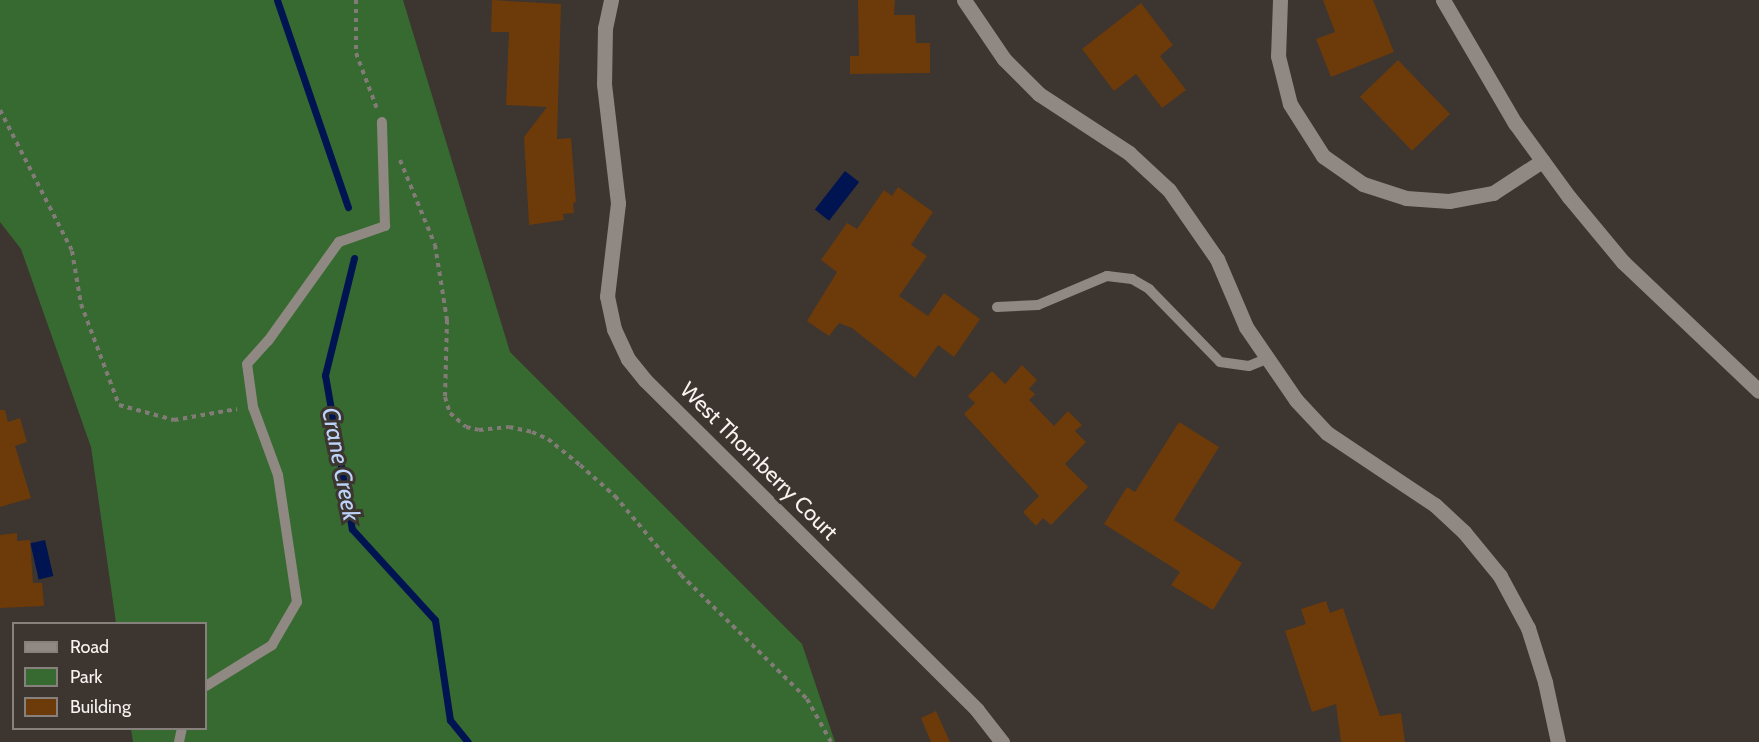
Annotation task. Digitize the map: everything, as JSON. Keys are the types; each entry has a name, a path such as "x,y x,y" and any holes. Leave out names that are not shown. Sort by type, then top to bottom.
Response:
{"street":[{"name":"West Thornberry Court","path":"611,0 605,28 604,84 610,158 618,203 607,296 614,329 628,359 645,380 977,710 1002,742"},
{"path":"964,0 1004,59 1039,94 1130,153 1169,190 1217,259 1245,327 1266,359 1327,433 1435,505 1464,532 1500,576 1528,628 1545,682 1558,742"},
{"path":"1280,0 1278,56 1290,104 1323,156 1363,184 1406,198 1449,201 1492,193 1542,161"},
{"path":"1443,0 1542,161 1623,262 1759,391"}],"lane":[{"path":"207,686 272,645 297,602 278,475 253,407 247,364 268,341 339,242 385,226 382,122"},
{"path":"997,307 1038,305 1107,276 1132,279 1149,289 1220,362 1249,366 1266,359"}],"path":[{"path":"356,0 356,53 382,122"},
{"path":"0,110 72,251 81,304 118,405 174,420 253,407"},
{"path":"397,153 435,245 447,320 445,397 450,413 466,427 479,430 509,427 532,432 548,439 580,465 615,496 681,575 807,699 831,742"}],"green space":[{"path":"0,0 403,0 510,352 802,644 835,742 133,742 131,730 207,730 207,622 116,622 91,447 21,249 0,222"}],"shaded area":[{"path":"845,171 859,182 829,221 815,210"},
{"path":"45,540 53,576 39,579 30,543"}],"building":[{"path":"492,0 561,4 557,139 571,138 576,202 573,203 574,213 563,214 564,220 529,225 524,137 547,107 506,105 509,32 491,32"},
{"path":"858,0 895,0 894,15 915,15 916,43 930,43 930,73 850,74 850,56 859,56"},
{"path":"1323,0 1373,0 1394,52 1331,77 1316,39 1335,32"},
{"path":"1141,3 1173,45 1160,56 1186,90 1162,108 1136,74 1114,91 1082,49"},
{"path":"1398,60 1450,114 1412,151 1360,97"},
{"path":"898,187 933,212 911,245 927,256 899,296 928,316 944,293 980,319 954,357 938,345 915,378 852,328 839,323 829,336 807,321 837,272 821,260 847,223 857,229 884,190 892,196"},
{"path":"1022,365 1037,380 1029,389 1035,394 1029,400 1054,426 1068,411 1082,425 1075,431 1086,442 1065,464 1088,487 1051,525 1043,518 1036,526 1023,512 1039,496 964,414 975,403 968,396 992,371 1005,384"},
{"path":"0,410 5,410 8,422 20,418 27,442 15,446 31,498 0,507"},
{"path":"1179,422 1219,447 1174,520 1242,563 1213,610 1171,585 1180,572 1104,524 1127,487 1135,492"},
{"path":"17,533 17,541 30,540 33,583 42,583 44,606 0,608 0,535"},
{"path":"1326,601 1330,613 1343,608 1380,716 1401,713 1405,742 1341,742 1336,704 1312,712 1285,631 1306,624 1301,609"},
{"path":"936,711 950,742 931,742 921,718"}],"waterway":[{"name":"Crane Creek","path":"277,0 348,207"},
{"name":"Crane Creek","path":"354,258 325,375 352,529 435,620 450,720 468,742"}]}
